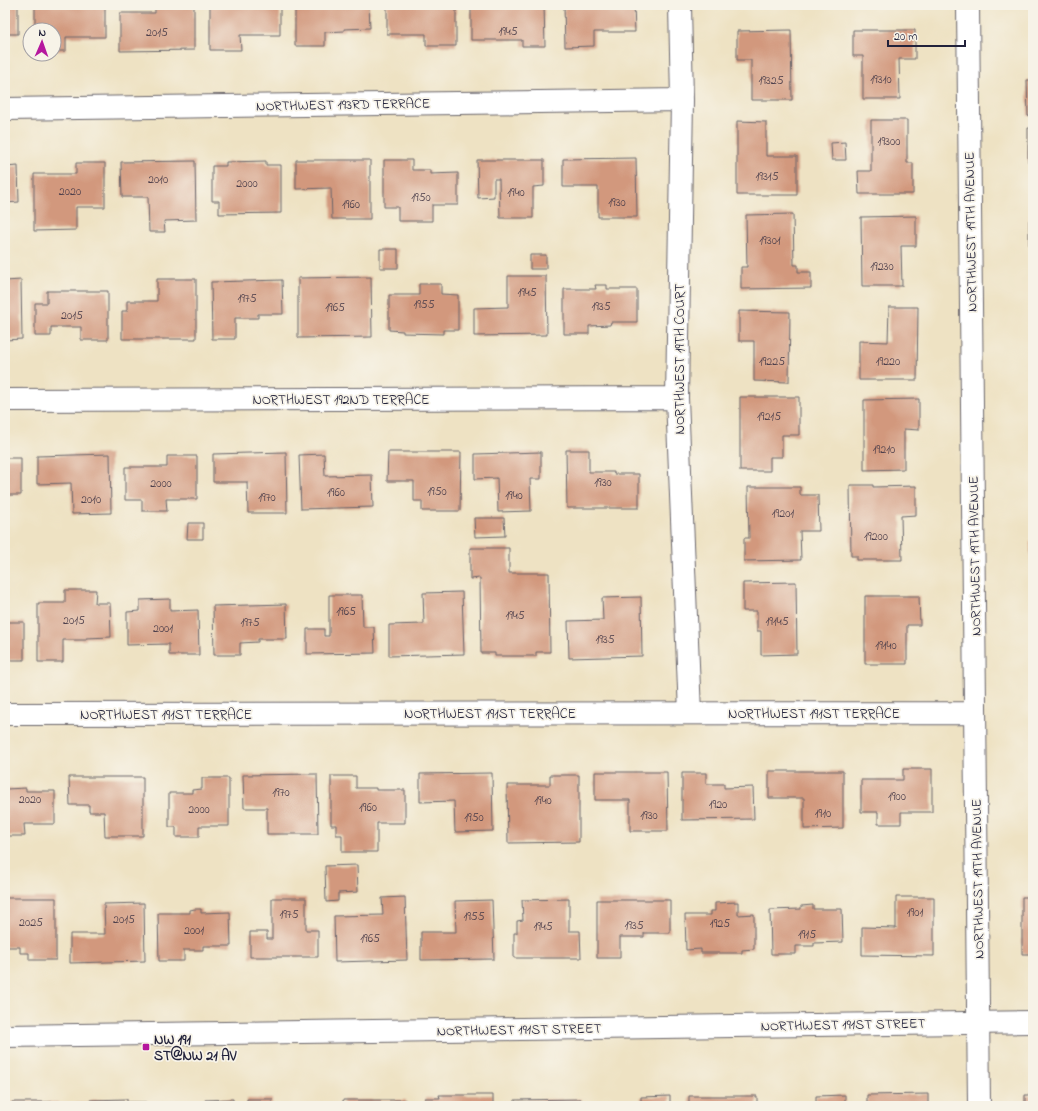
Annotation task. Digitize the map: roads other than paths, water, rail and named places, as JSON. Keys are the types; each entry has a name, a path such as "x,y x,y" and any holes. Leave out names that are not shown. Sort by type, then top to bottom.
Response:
{"street":[{"name":"NORTHWEST 19TH COURT","path":"680,5 682,100 677,398 690,713"},
{"name":"NORTHWEST 19TH AVENUE","path":"968,5 980,1106"},
{"name":"NORTHWEST 193RD TERRACE","path":"5,109 682,100"},
{"name":"NORTHWEST 192ND TERRACE","path":"5,400 677,398"},
{"name":"NORTHWEST 191ST TERRACE","path":"5,714 975,713"},
{"name":"NORTHWEST 191ST STREET","path":"5,1036 1033,1022"}],"place":[{"name":"NW 191 ST@NW 21 AV","path":"146,1047"}]}
